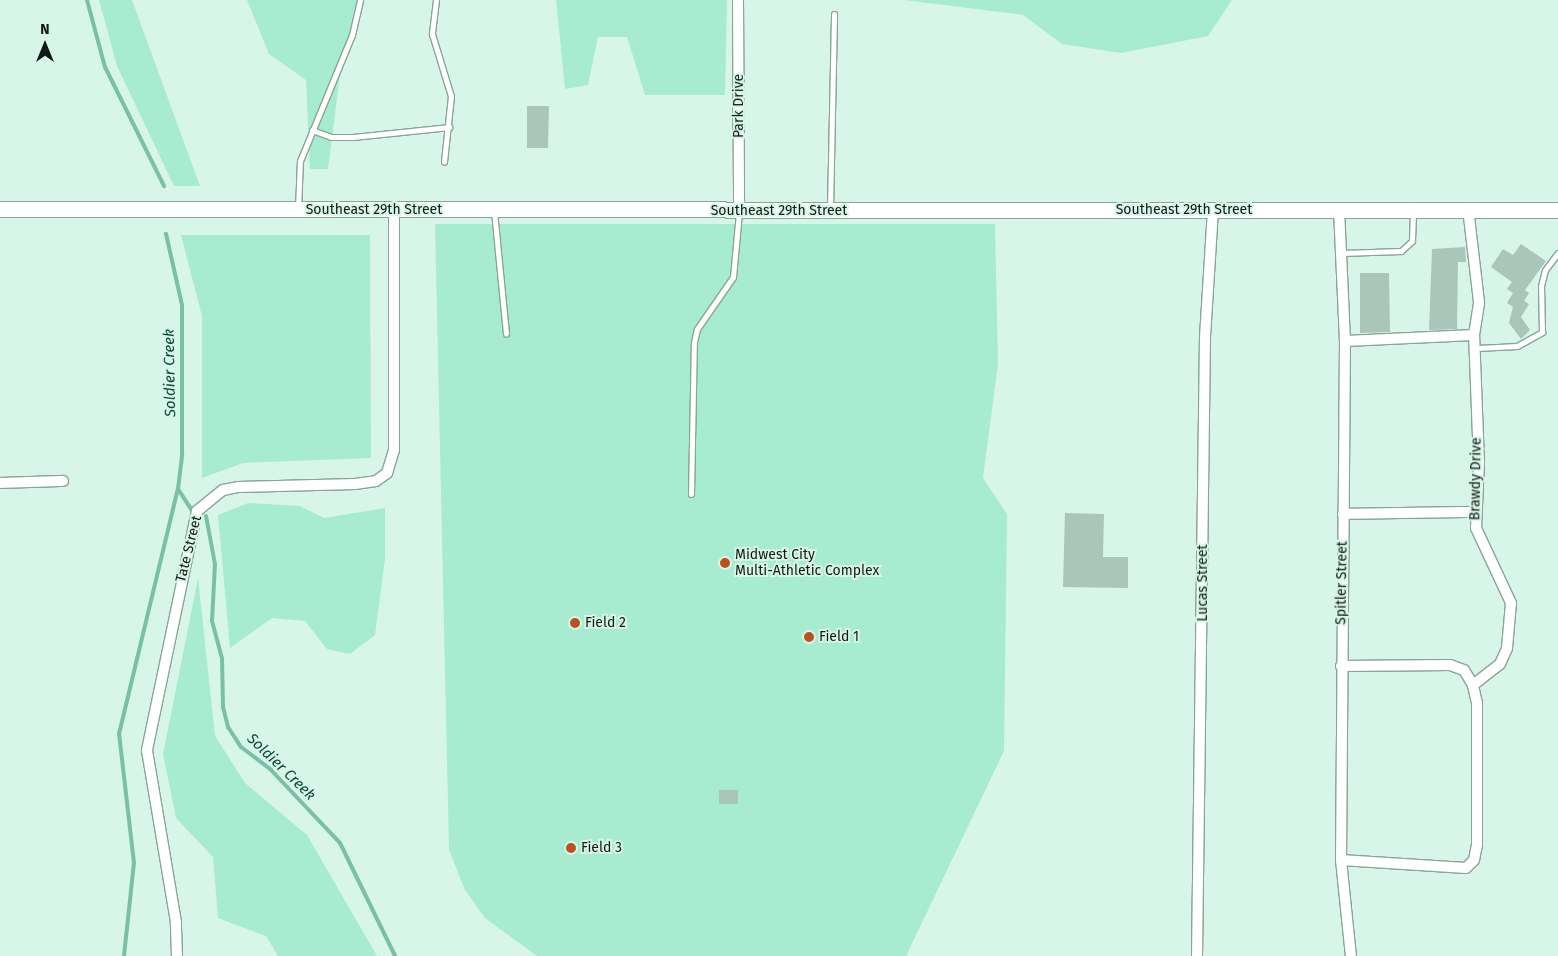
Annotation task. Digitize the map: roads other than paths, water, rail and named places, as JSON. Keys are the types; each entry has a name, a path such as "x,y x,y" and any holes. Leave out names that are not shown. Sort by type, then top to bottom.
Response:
{"main road":[{"name":"Southeast 29th Street","path":"0,209 494,211 1558,210"}],"street":[{"name":"Park Drive","path":"738,0 739,211"},
{"name":"Spitler Street","path":"1339,209 1345,341 1341,860 1351,956"},
{"name":"Brawdy Drive","path":"1468,209 1479,302 1474,336 1477,348 1475,512 1481,544 1504,583 1511,612 1500,664 1473,685"},
{"name":"Tate Street","path":"177,956 176,922 150,790 148,750 197,511 231,488 355,484 376,481 390,468 394,210"},
{"name":"Lucas Street","path":"1197,956 1205,337 1213,210"},
{"path":"1345,341 1474,336"},
{"path":"0,482 63,481"},
{"path":"1343,514 1475,512"},
{"path":"1341,666 1450,665 1464,670 1473,685 1477,703 1474,860 1466,868 1341,860"}],"lane":[{"path":"298,210 300,161 352,35 360,0"},
{"path":"436,0 432,34 451,96 444,162"},
{"path":"830,211 834,14"},
{"path":"312,130 331,137 353,137 449,127"},
{"path":"1341,254 1407,247 1412,241 1413,209"},
{"path":"494,211 506,333"},
{"path":"691,494 694,342 697,329 733,277 739,211"},
{"path":"1477,348 1517,346 1542,332 1541,286 1545,270 1558,252"}],"waterway":[{"name":"Soldier Creek","path":"87,0 105,67 164,186"},
{"path":"124,956 134,863 119,734 178,489 182,454 182,305 166,234"},
{"name":"Soldier Creek","path":"178,489 191,509"},
{"name":"Soldier Creek","path":"206,516 215,564 212,621 222,658 223,707 228,727 241,747 271,770 340,843 395,956"}],"place":[{"name":"Midwest City Multi-Athletic Complex","path":"725,563"},
{"name":"Field 2","path":"575,623"},
{"name":"Field 1","path":"809,637"},
{"name":"Field 3","path":"571,848"}]}
